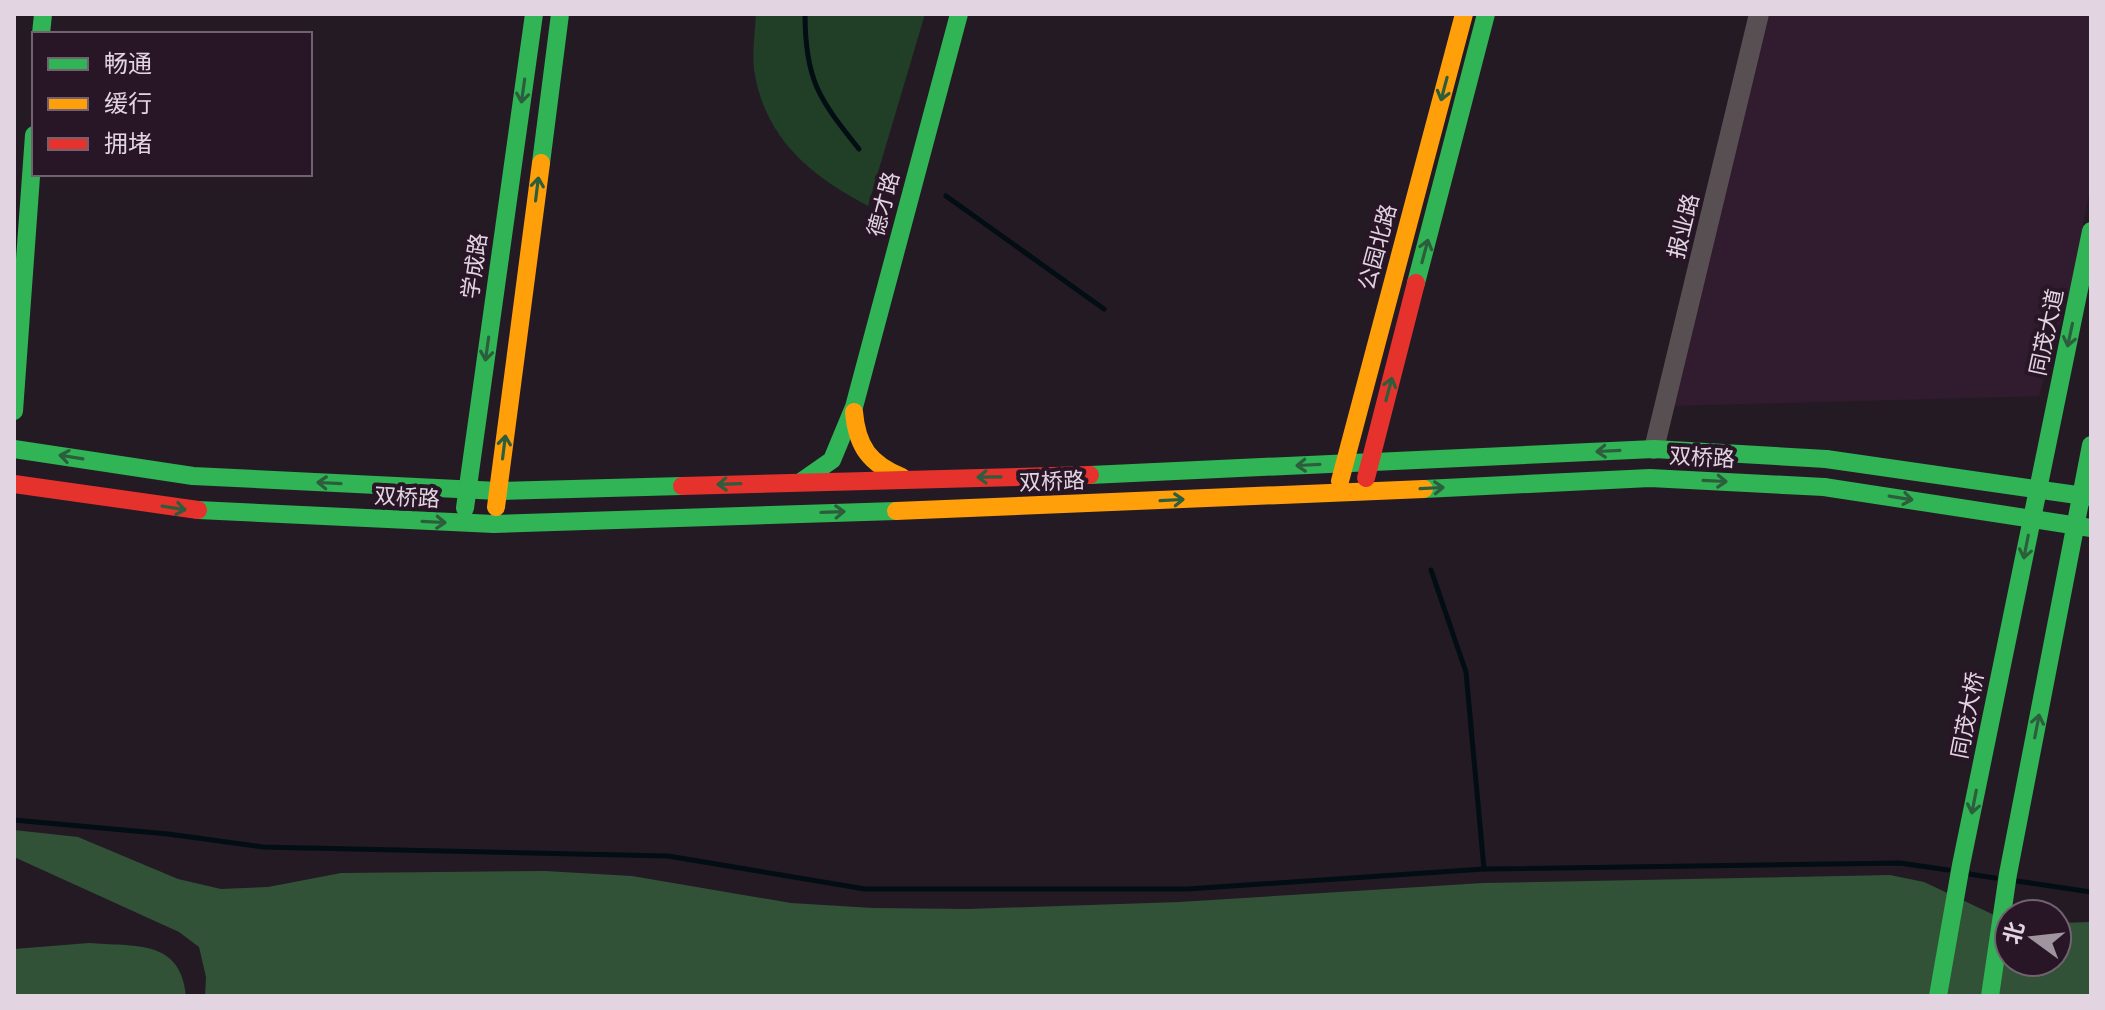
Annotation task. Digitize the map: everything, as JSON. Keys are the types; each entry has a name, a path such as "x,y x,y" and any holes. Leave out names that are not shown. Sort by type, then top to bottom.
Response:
{"main road":[{"name":"学成路","path":"463,524 534,14"},
{"path":"494,524 560,14"},
{"name":"德才路","path":"802,481 832,460 854,407 959,14"},
{"name":"公园北路","path":"1337,493 1464,14"},
{"path":"1363,491 1486,14"},
{"path":"14,411 32,163"},
{"name":"同茂大道","path":"2047,444 2091,231"},
{"name":"德才路","path":"854,407 855,431 865,455 883,470 908,479"},
{"name":"同茂大桥","path":"1938,996 2047,444"},
{"name":"双桥路","path":"14,449 193,476 498,491 1095,475 1654,449 1826,459 2091,497"},
{"path":"1990,996 2008,874 2090,449"},
{"name":"双桥路","path":"14,484 188,510 494,524 1094,504 1650,478 1824,487 2091,528"}],"street":[{"name":"报业路","path":"1654,449 1759,14"}],"shaded area":[{"path":"1769,14 2091,14 2091,185 2071,287 2039,396 1673,406"}],"green space":[{"path":"756,14 925,14 868,206 809,168 793,152 768,116 754,70"},
{"path":"14,830 78,837 178,879 221,889 268,887 341,873 545,871 632,876 791,903 967,909 1179,902 1483,883 1890,875 1924,882 1993,914 1993,978 2073,978 2073,923 2091,922 2091,996 205,996 206,977 199,947 179,932 14,857"},
{"path":"89,943 138,946 165,955 175,964 182,977 186,996 14,996 14,949"}],"waterway":[{"path":"805,14 808,56 817,88 859,149"},
{"path":"946,196 1104,309"},
{"path":"1431,570 1466,672 1484,869"},
{"path":"14,820 168,834 263,847 668,856 865,889 1187,889 1484,869 1900,863 1948,870"},
{"path":"1969,874 1995,878"},
{"path":"2017,881 2091,892"}],"traffic: fast":[{"path":"41,32 43,14"},
{"path":"465,508 534,14"},
{"path":"541,163 560,14"},
{"path":"802,481 832,460 854,407 959,14"},
{"path":"1416,283 1486,14"},
{"path":"14,411 32,163"},
{"path":"1938,996 1961,865 2091,231"},
{"path":"1990,996 2008,874 2091,445"},
{"path":"14,449 193,476 498,491 682,486"},
{"path":"1090,475 1654,449 1826,459"},
{"path":"1826,459 2091,497"},
{"path":"1424,489 1650,478 1824,487"},
{"path":"1824,487 2091,528"},
{"path":"198,510 494,524 896,511"}],"traffic: slow":[{"path":"1340,481 1464,14"},
{"path":"496,507 541,163"},
{"path":"854,412 858,435 867,453 881,466 902,477"},
{"path":"896,511 1424,489"}],"traffic: jam":[{"path":"1366,478 1416,283"},
{"path":"682,486 1090,475"},
{"path":"14,484 198,510"}]}
